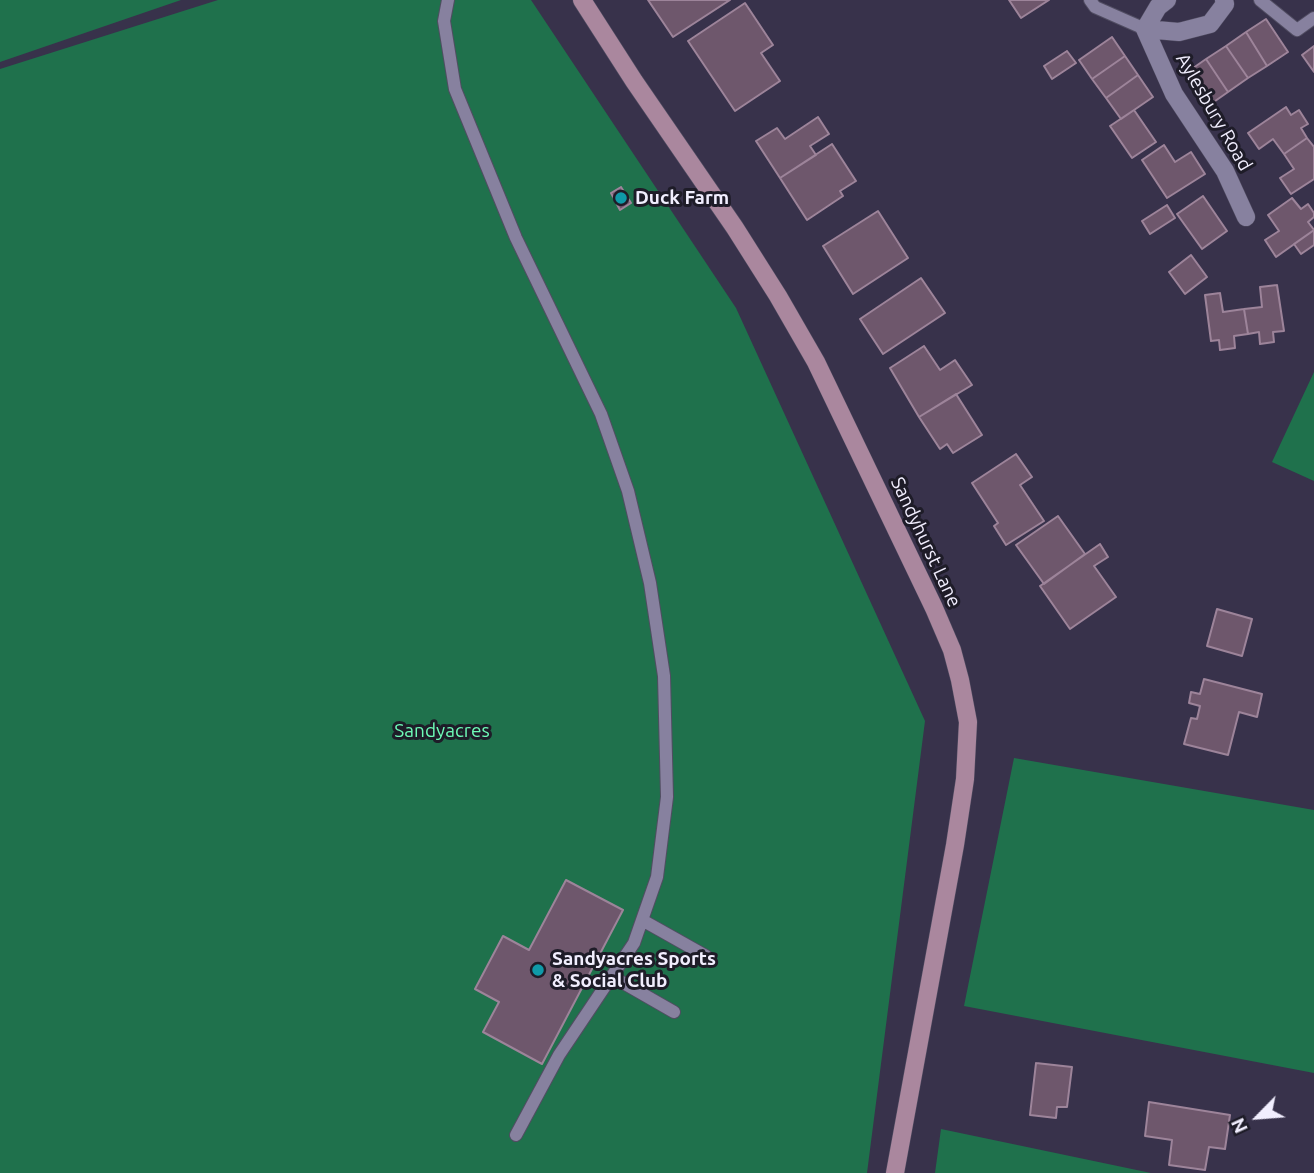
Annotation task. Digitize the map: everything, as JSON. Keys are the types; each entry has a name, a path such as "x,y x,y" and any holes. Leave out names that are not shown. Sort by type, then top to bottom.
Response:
{"street":[{"name":"Sandyhurst Lane","path":"582,0 742,240 816,362 952,650 968,722 965,779 895,1173"},
{"path":"1145,29 1158,7 1167,0"},
{"name":"Aylesbury Road","path":"1224,0 1225,4 1210,24 1179,32 1145,29 1174,94 1225,171 1246,216"}],"lane":[{"path":"448,0 444,20 454,89 516,238 601,414 628,491 650,583 664,676 667,797 657,877 634,943 559,1055 516,1135"},
{"path":"1090,0 1095,7 1145,29"},
{"path":"1260,0 1297,30 1314,18"},
{"path":"642,920 706,956"},
{"path":"613,977 674,1012"}],"green space":[{"path":"0,0 181,0 0,62"},
{"name":"Sandyacres","path":"218,0 531,0 736,308 925,721 867,1173 0,1173 0,69"},
{"path":"1314,372 1314,481 1272,462"},
{"path":"1014,758 1314,810 1314,1073 964,1006"},
{"path":"941,1129 1151,1173 935,1173"}],"building":[{"path":"648,0 730,0 673,37"},
{"path":"1009,0 1049,0 1021,18"},
{"path":"745,3 773,45 761,53 780,81 735,111 688,41"},
{"path":"1266,19 1288,52 1267,66 1246,32"},
{"path":"1246,32 1267,66 1248,78 1226,46"},
{"path":"1112,37 1125,56 1092,79 1079,60"},
{"path":"1226,46 1248,78 1228,92 1206,59"},
{"path":"1314,46 1314,72 1302,55"},
{"path":"1067,51 1076,63 1052,79 1044,66"},
{"path":"1125,56 1138,75 1106,98 1092,79"},
{"path":"1206,59 1228,92 1208,106 1186,73"},
{"path":"1138,75 1153,97 1121,119 1106,98"},
{"path":"1286,107 1291,115 1299,110 1308,124 1301,128 1307,138 1284,154 1273,139 1259,149 1248,133"},
{"path":"1134,110 1156,142 1132,158 1110,126"},
{"path":"818,117 829,134 810,146 816,155 780,178 756,141 777,128 785,139"},
{"path":"1307,138 1314,147 1314,179 1291,194 1280,178 1294,169 1284,154"},
{"path":"832,144 856,181 840,191 843,196 807,220 780,178"},
{"path":"1164,145 1175,162 1191,152 1205,174 1167,198 1142,160"},
{"name":"Duck Farm","path":"621,187 631,203 620,210 611,193"},
{"path":"1203,196 1227,231 1202,249 1177,214"},
{"path":"1292,198 1301,209 1308,204 1314,217 1308,222 1314,230 1276,257 1265,240 1279,231 1268,215"},
{"path":"1167,205 1175,218 1150,234 1142,221"},
{"path":"878,211 908,258 853,294 823,246"},
{"path":"1314,230 1314,245 1301,254 1294,244"},
{"path":"1191,255 1207,277 1185,294 1169,272"},
{"path":"921,278 945,313 883,354 860,319"},
{"path":"1277,285 1284,331 1273,332 1274,342 1260,344 1259,332 1248,334 1244,309 1262,307 1260,287"},
{"path":"1220,293 1223,312 1244,309 1248,334 1234,336 1235,348 1220,350 1219,340 1211,341 1205,295"},
{"path":"924,346 940,370 955,360 972,385 919,417 890,368"},
{"path":"956,394 982,435 953,453 947,444 940,449 919,417"},
{"path":"1016,454 1032,477 1020,485 1044,521 1006,545 994,526 998,523 972,483"},
{"path":"1058,516 1085,554 1044,584 1016,545"},
{"path":"1100,544 1108,557 1094,566 1116,597 1070,629 1040,586"},
{"path":"1217,609 1252,619 1242,656 1207,646"},
{"path":"1204,679 1262,694 1257,717 1239,712 1228,755 1184,744 1191,718 1197,719 1200,706 1189,703 1191,692 1200,694"},
{"name":"Sandyacres Sports & Social Club","path":"566,880 623,910 542,1064 483,1032 499,1002 475,989 503,936 529,950"},
{"path":"1036,1063 1072,1067 1067,1107 1057,1107 1056,1118 1030,1115"},
{"path":"1149,1102 1230,1115 1225,1149 1209,1147 1205,1170 1169,1165 1172,1140 1145,1136"}],"place":[{"name":"Duck Farm","path":"621,198"},
{"name":"Sandyacres Sports & Social Club","path":"538,970"}]}
